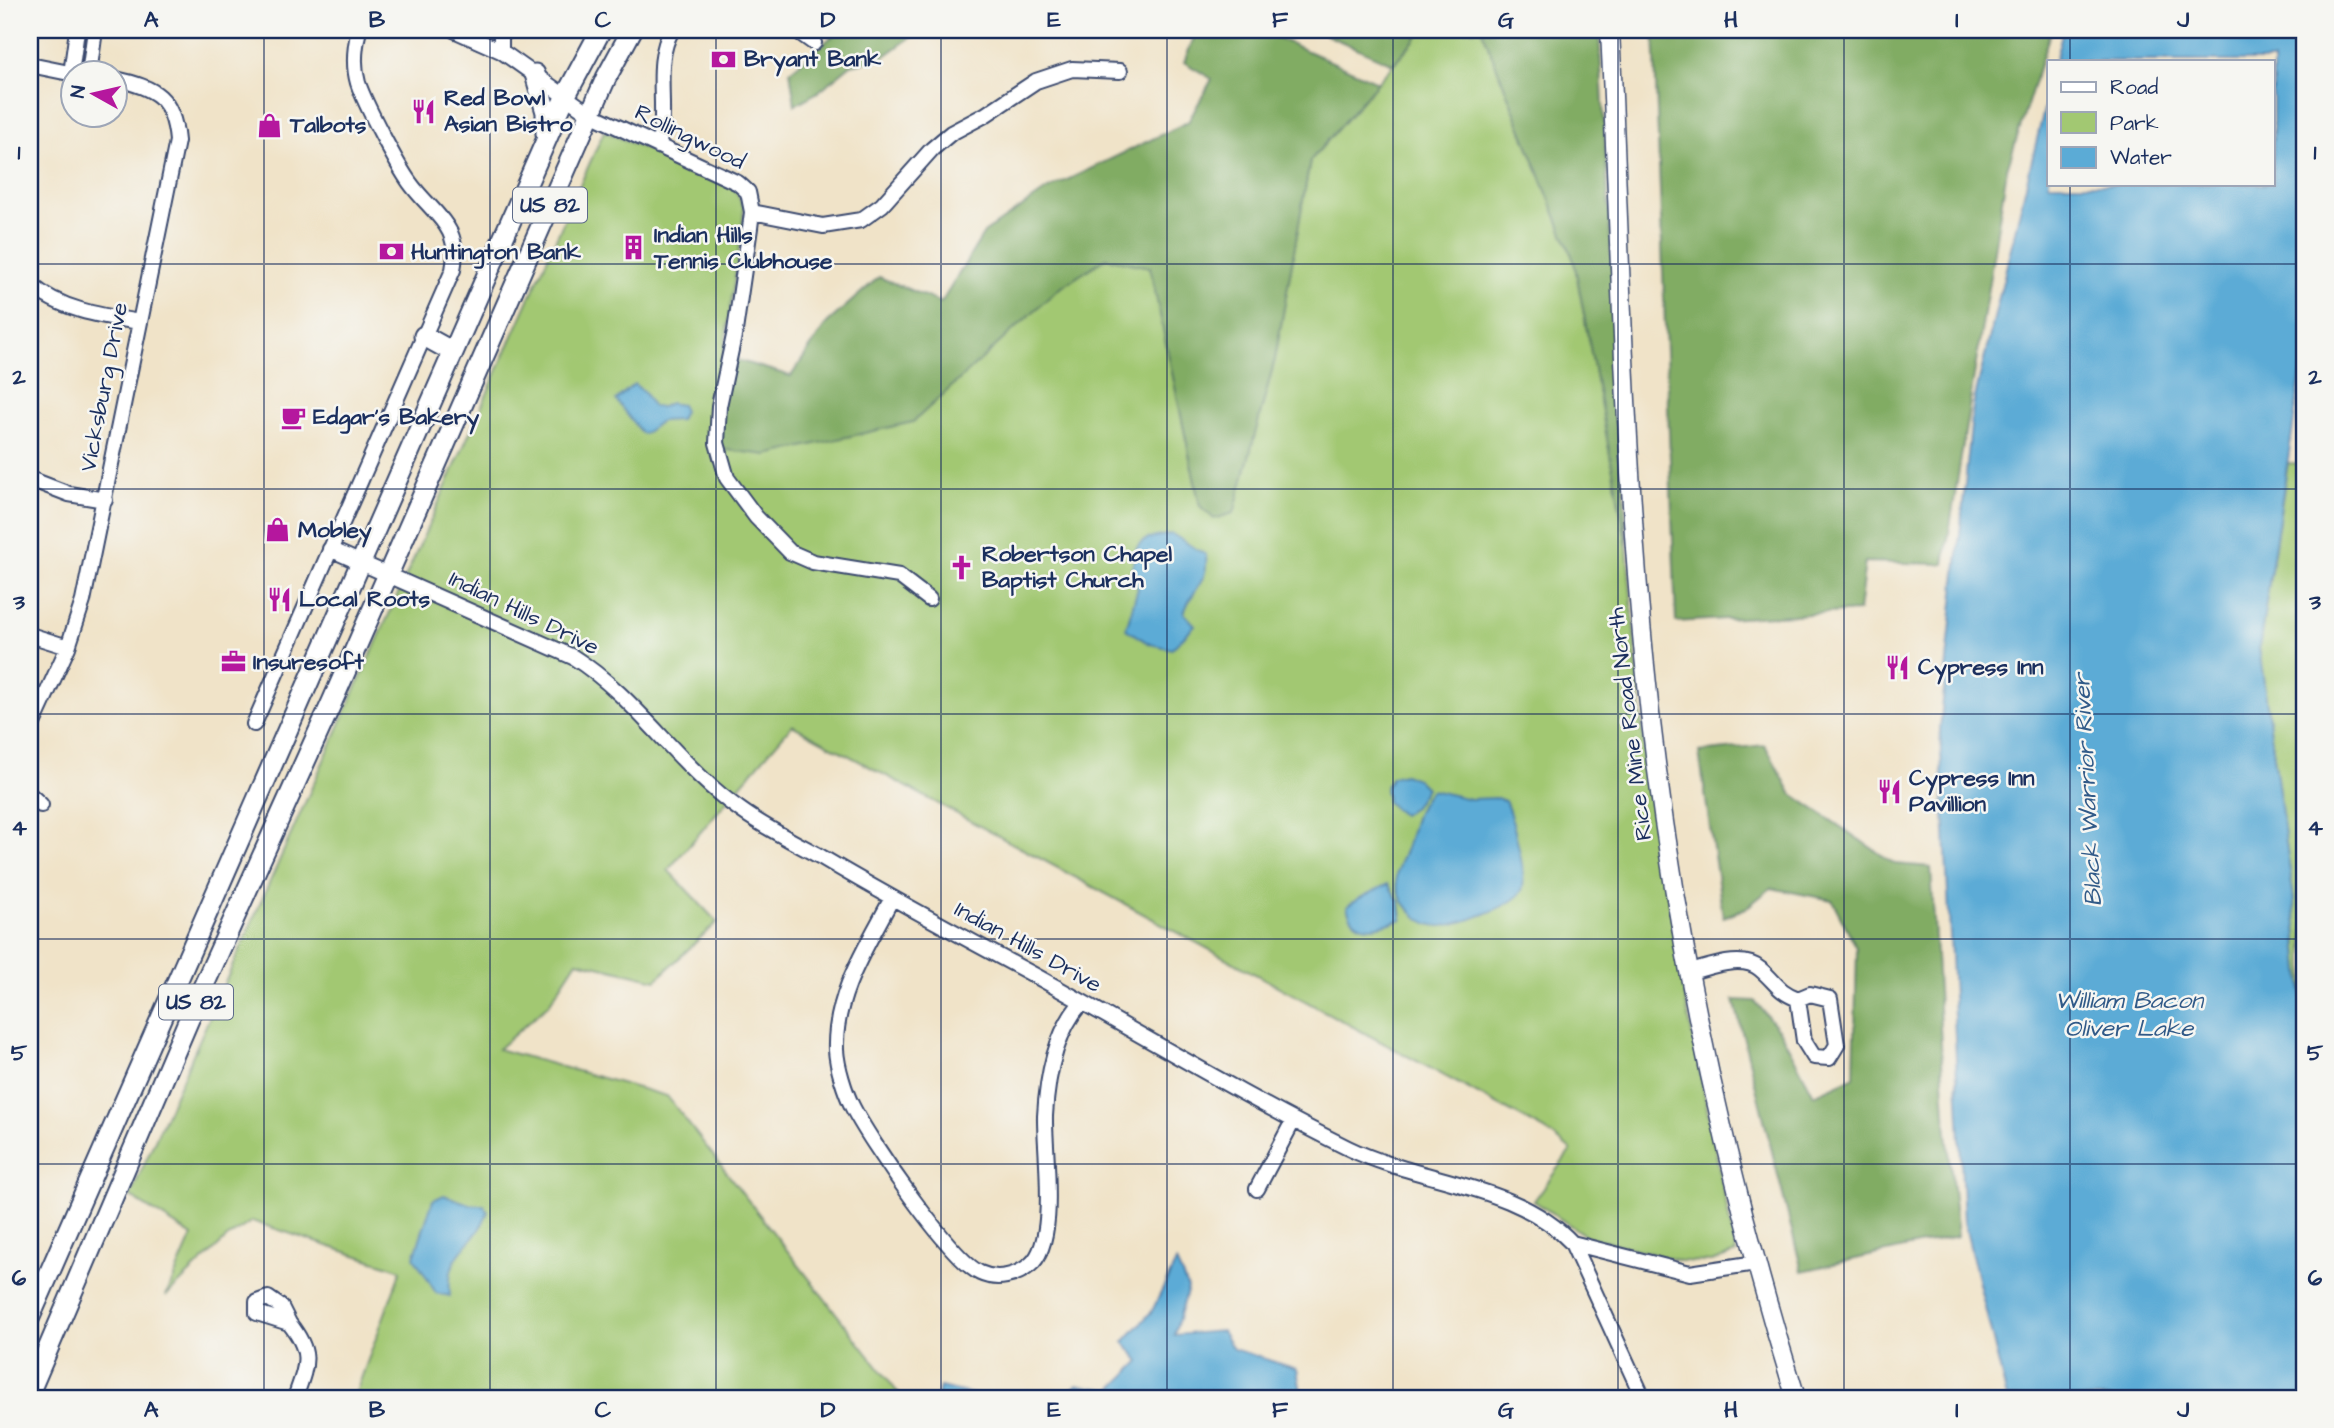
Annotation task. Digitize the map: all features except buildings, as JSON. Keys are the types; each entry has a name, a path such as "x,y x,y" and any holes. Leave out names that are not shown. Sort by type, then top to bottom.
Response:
{"highway":[{"name":"US 82","path":"30,1317 566,95 601,30"},
{"name":"US 82","path":"30,1391 194,1005 388,575 590,114 632,30"},
{"path":"535,74 546,112 546,142"},
{"path":"424,336 453,352"},
{"path":"55,1261 69,1277 68,1306"}],"main road":[{"name":"Rice Mine Road North","path":"1610,30 1632,503 1644,655 1664,819 1713,1086 1756,1263 1796,1398"}],"street":[{"path":"74,60 77,30"},
{"path":"91,60 95,30"},
{"path":"254,724 453,270 456,257 447,224 410,183 358,82 355,57 359,30"},
{"name":"Rollingwood","path":"454,30 501,51 590,114 738,183 748,192 752,212"},
{"path":"501,30 501,51"},
{"path":"658,146 664,99 661,74 666,40 672,30"},
{"path":"796,30 814,43"},
{"path":"30,65 60,71"},
{"path":"929,599 899,576 800,558 781,544 756,517 727,478 717,443 719,405 735,331 752,212 823,226 861,220 882,205 932,149 951,133 985,115 1036,81 1072,69 1120,71"},
{"name":"Vicksburg Drive","path":"30,730 68,648 83,601 167,203 177,141 173,115 158,94 147,87 130,83"},
{"path":"30,284 46,296 81,310 140,322"},
{"path":"30,479 59,491 105,499"},
{"name":"Indian Hills Drive","path":"330,549 550,646 595,670 702,780 742,811 892,898 1293,1121 1367,1157 1512,1201 1557,1226 1572,1242 1690,1273 1756,1263"},
{"path":"30,635 68,648"},
{"path":"30,794 41,805"},
{"path":"892,898 845,991 836,1028 836,1054 850,1103 875,1147 960,1258 981,1274 1007,1278 1030,1265 1038,1255 1045,1230 1045,1116 1051,1066 1062,1035 1082,1002"},
{"path":"1690,972 1740,962 1759,967 1781,993 1798,999"},
{"path":"1257,1189 1293,1121"},
{"path":"1572,1242 1643,1398"},
{"path":"289,1323 304,1345 307,1356 295,1398"}],"green space":[{"path":"840,30 921,30 882,58 851,65 818,92 795,105 790,71"},
{"path":"1197,30 1260,30 1378,82 1310,161 1275,359 1234,513 1214,519 1200,506 1150,267 1106,258 1057,290 913,422 767,455 709,448 723,356 791,376 827,323 879,277 941,303 984,233 1048,189 1188,122 1212,79 1184,62"},
{"path":"1315,30 1423,30 1393,64"},
{"path":"1423,30 1482,30 1574,261 1627,546 1643,740 1651,794 1686,1003 1736,1253 1711,1262 1680,1261 1586,1236 1534,1201 1571,1150 1545,1130 792,725 668,870 717,922 656,980 577,961 549,1004 498,1049 667,1096 902,1398 354,1398 401,1270 252,1221 227,1238 166,1296 192,1236 130,1196 604,131 734,187 744,208 709,448 1057,290 1106,258 1150,267 1200,506 1234,512 1275,359 1310,161"},
{"path":"1482,30 1599,30 1627,546 1574,261"},
{"path":"1654,30 2051,30 2007,169 1944,564 1865,562 1859,611 1676,622"},
{"path":"2288,463 2304,464 2304,1016 2293,893 2259,648"},
{"path":"1765,745 1791,793 1895,864 1931,867 1945,1114 1958,1236 1802,1271 1734,1000 1755,1001 1781,1033 1814,1095 1854,1077 1857,948 1832,900 1771,888 1746,908 1723,917 1699,752"}],"water":[{"name":"William Bacon Oliver Lake","path":"2063,30 2304,30 2304,355 2259,648 2293,893 2304,1016 2304,1398 2007,1398 1964,1222 1940,730 1973,406 2047,97 2047,186 2274,186 2274,60 2055,60"},
{"path":"634,384 644,392 653,407 670,403 681,405 684,411 680,420 661,421 644,434 641,433 616,400"},
{"path":"1172,534 1206,555 1206,565 1202,580 1184,613 1195,625 1172,649 1150,644 1126,629 1138,588 1131,577 1139,544 1150,538"},
{"path":"1404,774 1417,779 1426,788 1414,807 1402,815 1387,802 1385,788 1392,777"},
{"path":"1431,790 1470,799 1497,798 1505,801 1523,872 1522,890 1517,896 1485,914 1448,925 1432,925 1409,910 1400,895 1396,874 1418,811"},
{"path":"1388,884 1400,903 1402,919 1369,927 1356,922 1347,907"},
{"path":"444,1195 472,1205 484,1205 488,1212 475,1236 456,1259 450,1280 450,1296 436,1293 414,1257 433,1200"},
{"path":"1176,1262 1188,1288 1174,1335 1222,1331 1233,1349 1297,1369 1302,1398 1059,1398 1077,1385 1111,1390 1140,1361 1124,1342 1152,1311"},
{"path":"940,1387 980,1396 1029,1391 1039,1398 937,1398"}],"place":[{"name":"Bryant Bank","path":"724,59"},
{"name":"Red Bowl Asian Bistro","path":"424,111"},
{"name":"Talbots","path":"270,125"},
{"name":"Indian Hills Tennis Clubhouse","path":"634,248"},
{"name":"Huntington Bank","path":"391,252"},
{"name":"Edgar's Bakery","path":"293,417"},
{"name":"Mobley","path":"278,530"},
{"name":"Robertson Chapel Baptist Church","path":"962,567"},
{"name":"Local Roots","path":"279,599"},
{"name":"Insuresoft","path":"233,662"},
{"name":"Cypress Inn","path":"1898,667"},
{"name":"Cypress Inn Pavillion","path":"1889,791"}],"water label":[{"name":"Black Warrior River","path":"2088,790"}]}
